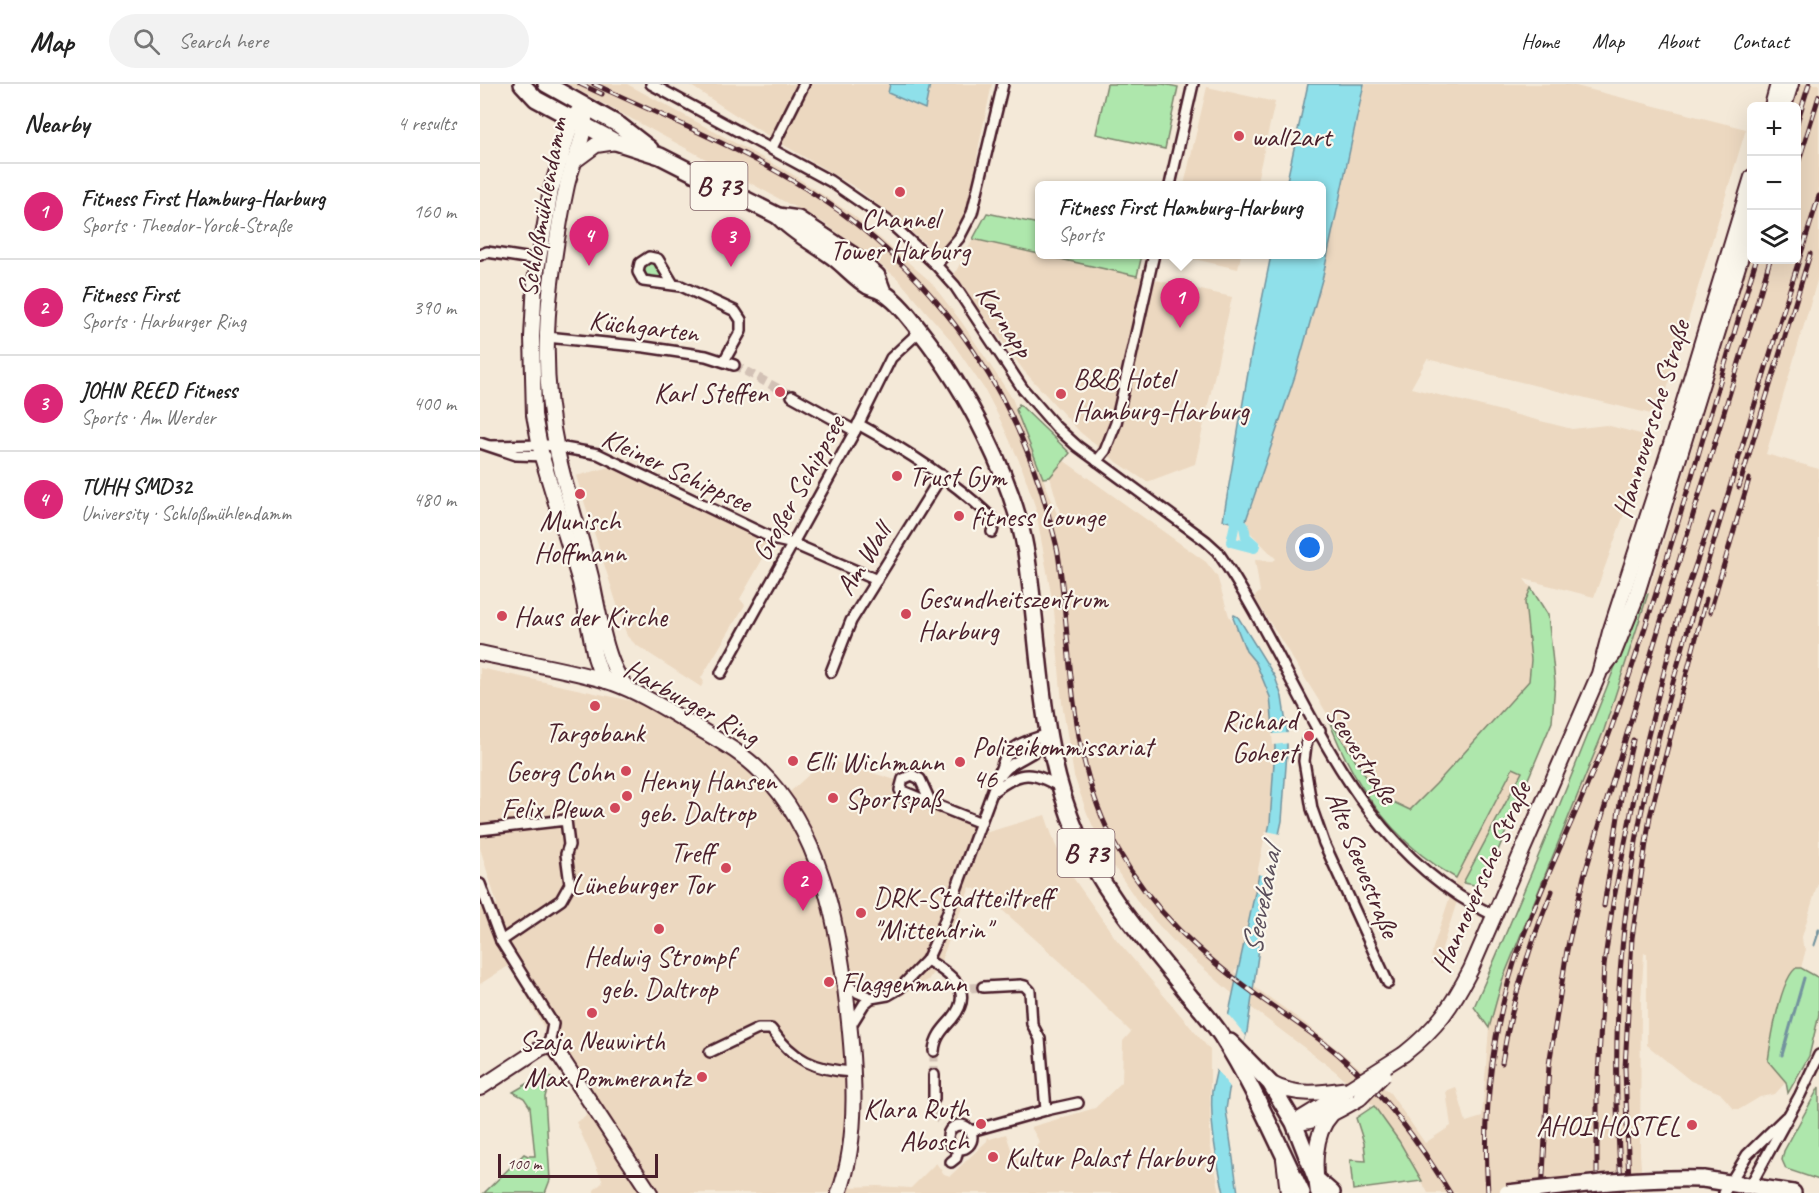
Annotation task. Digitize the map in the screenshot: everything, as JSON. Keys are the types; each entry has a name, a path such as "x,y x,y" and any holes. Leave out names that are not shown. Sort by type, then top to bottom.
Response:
{"main road":[{"name":"B 73","path":"522,84 536,99 616,142 660,156 778,216 792,230 833,257 867,286 883,292 920,330 955,381 976,418 1000,470 1019,520 1028,566 1048,734 1060,787 1081,843 1107,890 1241,1061 1302,1193"},
{"name":"B 73","path":"546,84 619,125 660,156"},
{"path":"1773,102 1778,84"},
{"path":"1786,102 1791,84"},
{"name":"Schloßmühlendamm","path":"585,106 576,113 578,122 573,162 564,200 548,305 551,411 557,446 588,564 608,656 616,674 631,691"},
{"name":"Schloßmühlendamm","path":"578,122 552,190 532,304 534,415 540,451 580,582 589,619 592,649 603,677"},
{"path":"573,162 596,145 616,142"},
{"name":"Hannoversche Straße","path":"1294,1123 1317,1121 1331,1115 1354,1093 1426,1036 1446,1011 1471,969 1599,674 1610,632 1671,444 1747,193"},
{"name":"Hannoversche Straße","path":"1599,674 1613,655 1634,603 1747,237"},
{"path":"539,260 554,263"},
{"path":"531,337 548,337"},
{"path":"558,670 572,668 583,663 590,657 592,649"},
{"name":"Harburger Ring","path":"480,653 585,676 603,677 685,720 740,754 760,770 791,807 804,831 822,879 841,954 850,1027 852,1072 851,1145 847,1172 839,1193"},
{"path":"603,677 608,656"},
{"path":"480,1088 541,1048 549,1046 558,1052 650,1193"},
{"name":"B 73","path":"1241,1061 1270,1083 1294,1123 1317,1186 1332,1193"},
{"path":"1270,1083 1284,1089 1308,1093 1354,1093"},
{"path":"1269,1121 1294,1123 1354,1093"},
{"path":"1317,1186 1320,1133 1331,1115"},
{"path":"1288,1193 1283,1154 1286,1136 1294,1123"},
{"path":"1508,1193 1635,1180 1703,1179 1727,1187 1793,1193"}],"street":[{"name":"Karnapp","path":"651,84 830,181 888,221 936,265 955,286 1037,407 1077,446 1206,541 1217,551 1233,579"},
{"path":"772,148 804,84"},
{"path":"936,265 959,238 972,213 1003,84"},
{"path":"1171,181 1193,84"},
{"path":"480,255 487,252 539,260"},
{"path":"1098,461 1105,451 1116,423 1153,259"},
{"path":"673,284 735,310 741,320 741,331 724,361"},
{"name":"Großer Schippsee","path":"721,674 857,428 891,358 920,330"},
{"name":"Küchgarten","path":"548,337 706,356 734,365"},
{"path":"792,396 900,447 942,475 991,517 994,524 992,532"},
{"name":"Kleiner Schippsee","path":"480,443 540,451 557,446 598,454 776,540 794,544 877,580"},
{"name":"Am Wall","path":"831,672 851,621 942,475"},
{"name":"Seevestraße","path":"1233,579 1355,792 1372,817 1406,854 1446,888 1493,915"},
{"name":"Alte Seevestraße","path":"1320,730 1308,738 1306,744 1305,761 1311,809 1347,896 1388,983"},
{"path":"999,779 1004,760 1011,750 1048,734"},
{"path":"850,1027 860,1009 871,998 900,988 927,960 943,925 999,779 1009,765 1038,749 1045,742 1048,734"},
{"path":"993,791 1015,776 1025,774 1038,776 1060,787"},
{"path":"931,803 981,823"},
{"path":"480,830 566,820 569,845 566,854 570,884 565,895 501,941"},
{"path":"480,884 501,941 553,1024 549,1046"},
{"path":"927,960 955,979 960,989 959,1007 939,1034 934,1051"},
{"path":"844,982 857,992 871,998"},
{"path":"983,987 1021,985 1030,991 1032,1024 1040,1039 1046,1110"},
{"path":"960,989 971,988"},
{"path":"710,1052 758,1029 771,1029 794,1056 830,1069 852,1072"},
{"path":"1748,1189 1810,1077 1819,1055"},
{"path":"934,1075 934,1099"},
{"path":"971,1131 1078,1103"},
{"path":"1727,1187 1755,1146 1790,1113"},
{"path":"962,1124 971,1131 973,1138 970,1144 958,1149 949,1141 946,1126 962,1124"},
{"path":"951,1162 956,1158 958,1149"}],"shaded area":[{"path":"567,84 627,84 792,174 853,215 930,281 963,324 1012,398 1057,514 1060,512 1050,477 1063,460 1206,562 1217,576 1229,616 1237,628 1246,651 1256,663 1270,697 1275,747 1270,823 1239,966 1234,972 1306,1024 1390,1093 1425,1143 1451,1126 1446,1091 1456,1087 1466,1122 1482,1117 1489,1028 1502,981 1604,730 1648,594 1747,264 1801,264 1801,102 1794,102 1800,84 1819,84 1819,274 1766,454 1819,469 1819,879 1802,937 1803,946 1806,949 1801,968 1799,968 1768,1061 1786,1082 1775,1094 1760,1097 1740,1109 1734,1109 1720,1093 1691,1081 1647,1045 1647,954 1644,953 1641,1001 1640,1154 1643,1193 1428,1193 1399,1141 1374,1106 1335,1071 1228,990 1177,945 1140,905 1105,853 1074,776 1062,703 1054,610 1035,506 1021,465 985,390 950,339 897,278 824,223"},
{"path":"688,84 992,84 971,198 962,220 937,253 858,189 757,129"},
{"path":"1364,84 1568,84 1746,129 1659,416 1427,359 1411,388 1572,429 1606,425 1652,437 1594,597 1524,579 1531,588 1525,602 1531,660 1529,681 1410,810 1378,795 1254,597 1260,592 1255,560 1273,561 1276,559 1244,526 1295,376 1323,276"},
{"name":"wall2art","path":"1207,87 1275,102 1257,181 1185,181"},
{"path":"973,239 1035,253 1035,259 1062,259 1232,297 1195,464 1147,482 1114,460 1080,432 1024,371 954,275"},
{"path":"1194,259 1240,259 1238,269"},
{"path":"614,466 744,529 770,546 740,599 745,605 701,678 704,681 701,687 636,645 627,636 576,476"},
{"path":"480,668 636,702 687,725 738,760 780,801 826,759 899,781 891,792 988,832 1045,815 1067,869 1116,939 1210,1050 1210,1144 1220,1193 594,1193 594,1190 603,1182 576,1122 585,1117 588,1109 510,965 480,984 480,909 497,904 480,848","holes":["970,887 982,892 1062,963 1131,1032 1123,1041 1122,1082 1095,1108 1031,1127 1040,1143 1021,1162 1012,1152 1006,1134 990,1139 988,1137 987,1141 950,1176 944,1174 936,1163 911,1188 847,1187 856,1022 867,1008 897,997 928,980 940,963"]},
{"path":"1513,767 1523,772 1463,883 1442,948 1443,961 1431,964 1432,951 1456,878"}],"green space":[{"path":"1107,84 1163,84 1178,87 1165,149 1096,134"},
{"path":"987,213 1035,223 1035,253 973,239"},
{"path":"1060,259 1141,259 1137,276"},
{"path":"650,262 658,265 663,279 646,275 644,267"},
{"path":"1019,404 1070,453 1050,477 1043,478 1016,410"},
{"path":"1531,588 1548,615 1555,682 1552,722 1486,879 1475,885 1463,883 1522,772 1513,768 1456,878 1413,848 1378,810 1350,766 1328,718 1378,795 1410,810 1529,681 1531,660 1525,602"},
{"path":"1644,592 1648,594 1604,730 1502,981 1489,1028 1474,1007 1561,801"},
{"path":"1796,968 1801,968 1819,978 1819,1015 1809,1056 1788,1093 1786,1082 1768,1061 1781,998 1790,975"},
{"path":"544,1074 551,1078 554,1087 547,1090 545,1097 550,1180 545,1193 484,1193 524,1154 535,1156 530,1107 524,1098 513,1092"},
{"path":"1819,1087 1819,1180 1786,1169 1782,1160 1784,1151"},
{"path":"1374,1106 1399,1141 1422,1181 1353,1190 1350,1160 1366,1161 1364,1143 1356,1118"}],"water":[{"path":"890,84 930,84 925,109 888,93"},
{"path":"1308,84 1364,84 1323,276 1295,376 1244,526 1223,520 1251,355 1270,259 1326,259 1326,181 1287,181"},
{"path":"1234,615 1238,617 1275,677 1282,697 1287,730 1287,752 1282,821 1269,879 1247,1032 1229,1090 1226,1110 1238,1193 1224,1193 1214,1142 1212,1091 1270,823 1275,747 1270,697 1256,663 1246,651 1233,618"}],"pier":[{"path":"1289,733 1290,743 1273,745 1272,734"},
{"path":"1266,831 1281,834 1273,877 1257,874"},
{"path":"1226,1012 1246,1036 1232,1090 1215,1068"}],"waterway":[{"name":"Seevekanal","path":"1236,517 1244,526 1246,537 1255,545 1254,548 1231,542 1238,510"},
{"path":"1814,945 1819,930"},
{"path":"1782,1055 1804,978"}],"tunnel":[{"path":"734,365 792,396"},
{"path":"971,988 983,987"},
{"path":"934,1051 934,1075"},
{"path":"934,1099 934,1112 943,1123"}],"railway":[{"path":"580,84 602,94"},
{"path":"594,84 726,145 821,198 885,248 918,281 947,315 974,352 998,391 1036,473 1058,553 1080,742 1101,815 1118,850 1146,892 1196,946 1234,979 1308,1031 1356,1070 1413,1137 1450,1193"},
{"path":"1801,110 1809,84"},
{"path":"1800,156 1819,96"},
{"path":"1622,1193 1617,1098 1618,1003 1626,908 1641,814 1667,703 1688,630 1819,196"},
{"path":"1739,487 1810,254"},
{"path":"1488,1193 1489,1096 1492,1063 1504,999 1523,937 1611,729 1631,671 1755,264"},
{"path":"1542,1193 1549,1065 1567,950 1584,876 1769,264"},
{"path":"1710,612 1749,479"},
{"path":"1597,1193 1597,1097 1604,965 1613,903 1640,768 1675,628 1713,514"},
{"path":"1629,1184 1625,1068 1632,938 1650,816 1706,599"},
{"path":"1604,906 1624,778 1633,740"},
{"path":"1502,1063 1510,1019 1522,975 1552,891"}],"place":[{"name":"wall2art","path":"1239,136"},
{"name":"Channel Tower Harburg","path":"900,192"},
{"name":"TUHH SMD32","path":"589,266"},
{"name":"JOHN REED Fitness","path":"731,267"},
{"name":"Fitness First Hamburg-Harburg","path":"1180,328"},
{"name":"Karl Steffen","path":"780,392"},
{"name":"B&B Hotel Hamburg-Harburg","path":"1061,394"},
{"name":"Trust Gym","path":"897,476"},
{"name":"Munisch Hoffmann","path":"580,494"},
{"name":"fitness Lounge","path":"959,516"},
{"name":"Gesundheitszentrum Harburg","path":"906,614"},
{"name":"Haus der Kirche","path":"502,616"},
{"name":"Targobank","path":"595,706"},
{"name":"Richard Gohert","path":"1309,736"},
{"name":"Elli Wichmann","path":"793,761"},
{"name":"Polizeikommissariat 46","path":"960,762"},
{"name":"Georg Cohn","path":"626,771"},
{"name":"Henny Hansen geb. Daltrop","path":"627,796"},
{"name":"Sportspaß","path":"833,798"},
{"name":"Felix Plewa","path":"615,808"},
{"name":"Treff Lüneburger Tor","path":"726,868"},
{"name":"Fitness First","path":"803,911"},
{"name":"DRK-Stadtteiltreff \"Mittendrin\"","path":"861,913"},
{"name":"Hedwig Strompf geb. Daltrop","path":"659,929"},
{"name":"Flaggenmann","path":"829,982"},
{"name":"Szaja Neuwirth","path":"592,1013"},
{"name":"Max Pommerantz","path":"702,1077"},
{"name":"Klara Ruth Abosch","path":"981,1124"},
{"name":"AHOI HOSTEL","path":"1692,1125"},
{"name":"Kultur Palast Harburg","path":"993,1157"}]}
